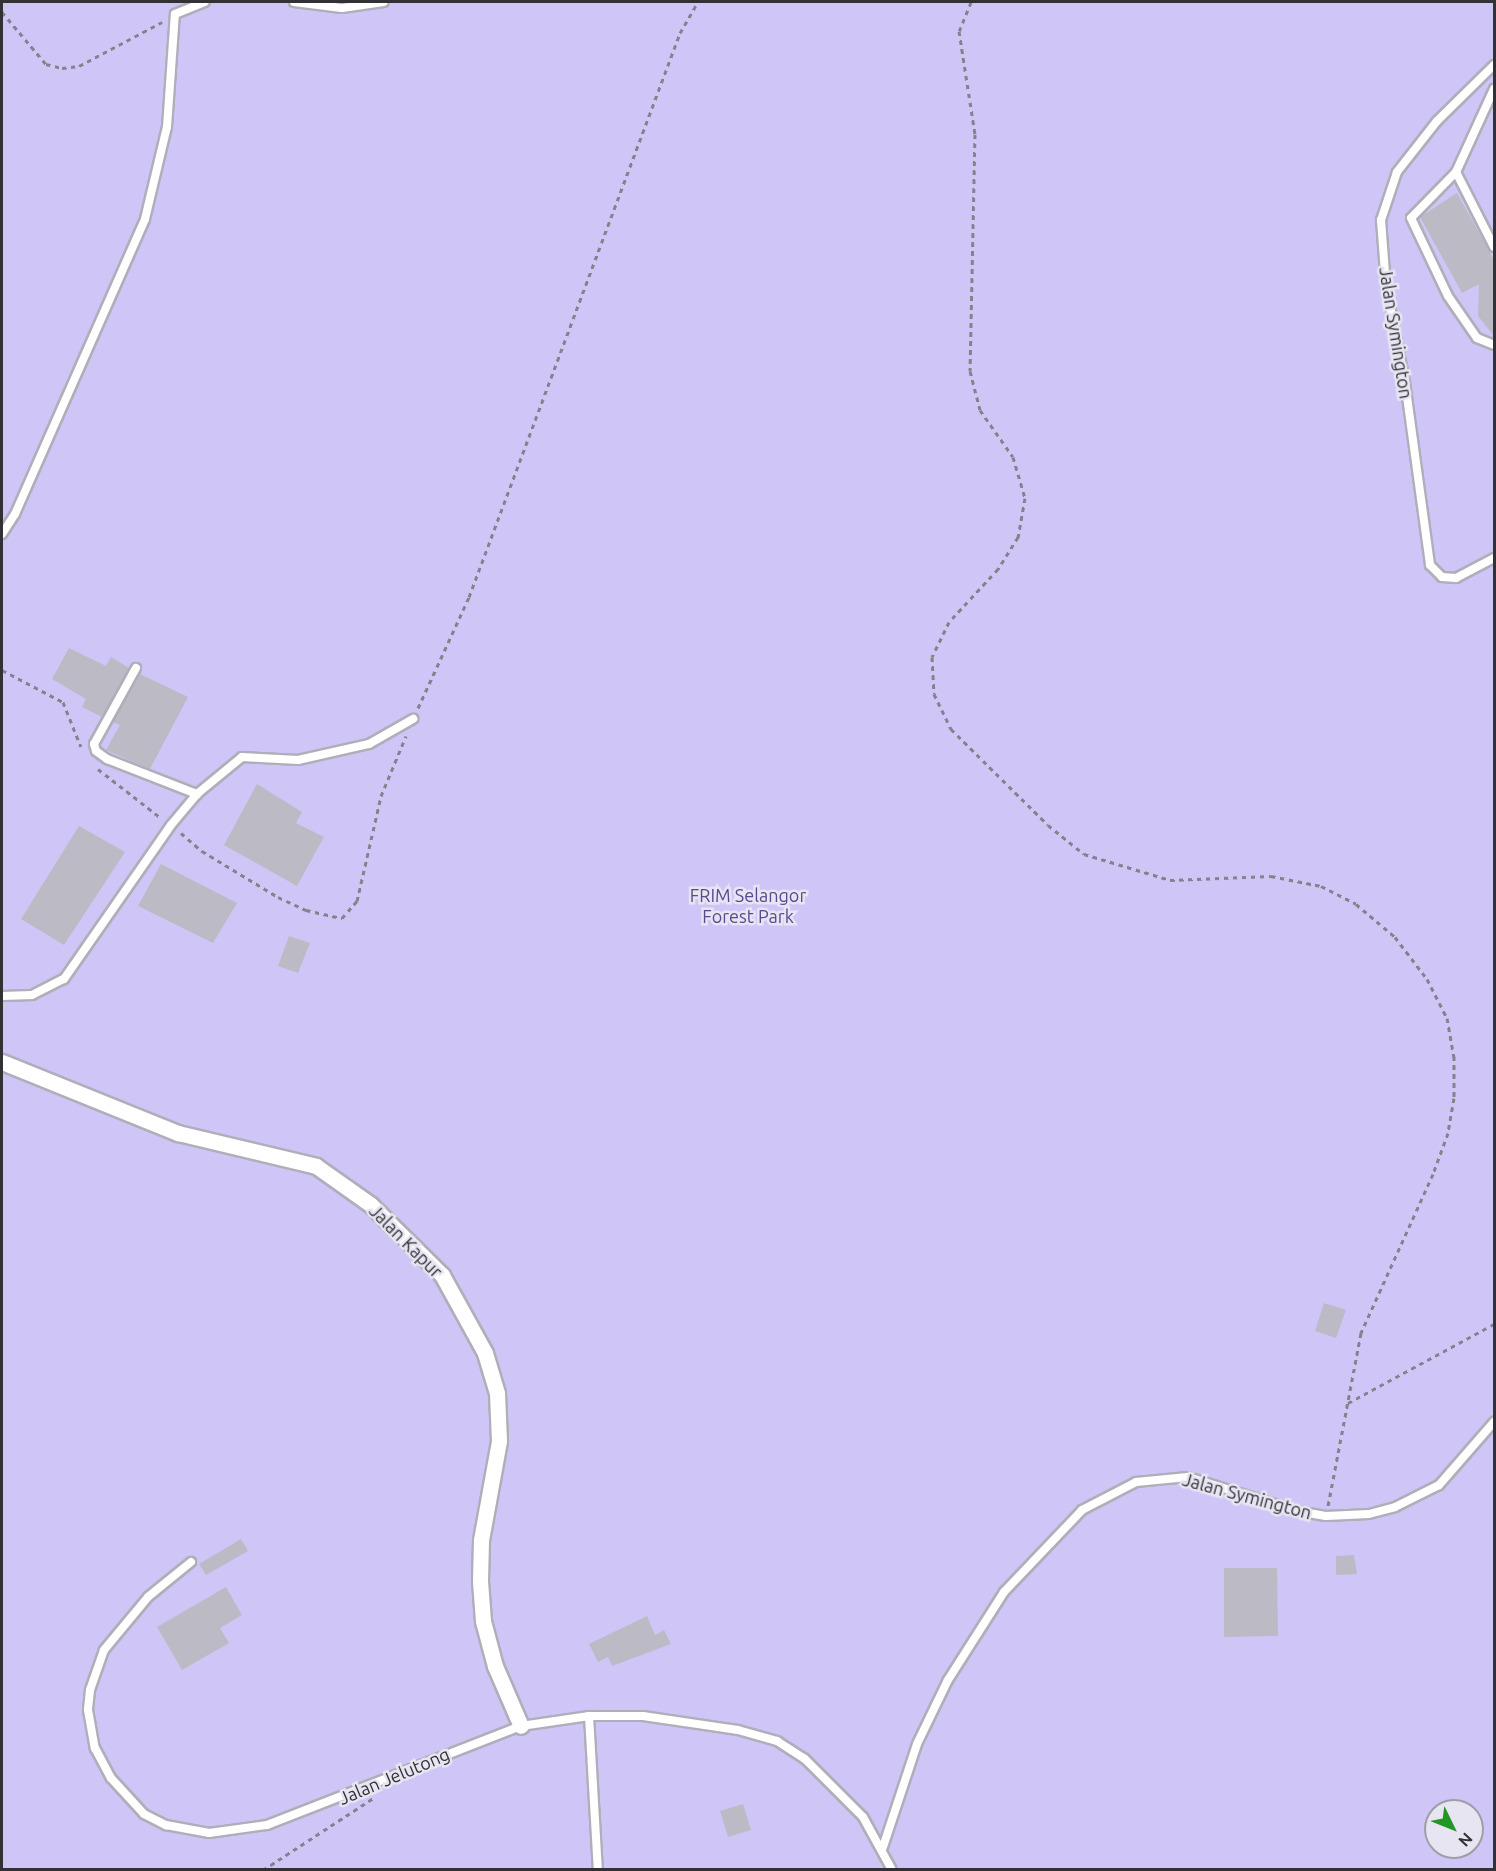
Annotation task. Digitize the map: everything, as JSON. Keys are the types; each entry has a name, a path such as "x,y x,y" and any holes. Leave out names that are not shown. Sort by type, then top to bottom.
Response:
{"street":[{"name":"Jalan Kapur","path":"2,1062 60,1089 178,1133 316,1166 371,1205 442,1275 485,1353 497,1393 499,1441 481,1540 480,1581 483,1622 495,1666 520,1726"}],"lane":[{"path":"2,534 15,514 145,219 166,127 173,76 175,14 205,2"},
{"path":"294,2 342,8 384,2"},
{"name":"Jalan Symington","path":"1494,65 1437,121 1397,172 1381,220 1386,286 1404,382 1430,565 1442,577 1456,578 1494,558"},
{"path":"1494,89 1456,172 1412,218 1448,296 1477,338 1494,345"},
{"path":"1456,172 1494,247"},
{"path":"136,668 94,744 96,751 107,759 197,794"},
{"path":"2,996 32,995 64,979 171,825 197,794 242,757 298,760 369,744 413,719"},
{"name":"Jalan Symington","path":"883,1847 917,1744 948,1680 1004,1592 1082,1510 1136,1482 1188,1477 1326,1516 1369,1514 1421,1495 1455,1469 1494,1422"},
{"name":"Jalan Jelutong","path":"191,1562 148,1597 104,1650 89,1700 95,1748 111,1778 144,1814 166,1825 209,1833 267,1824 520,1726 589,1716 688,1721 777,1741 806,1760 863,1817 883,1847 892,1869"},
{"path":"589,1716 598,1869"}],"path":[{"path":"93,763 202,851 278,897 306,910 342,918 357,901 381,796 413,719 469,597 680,33 698,2"},
{"path":"971,2 960,31 975,134 970,371 980,410 1013,457 1025,498 1018,537 998,569 949,622 932,657 934,694 951,729 1048,825 1084,854 1170,880 1271,876 1321,886 1356,904 1395,937 1427,979 1447,1018 1454,1056 1452,1110 1433,1174 1361,1332 1326,1516"},
{"path":"2,12 46,64 62,68 79,66 175,14"},
{"path":"2,670 63,702 69,723 87,754"},
{"path":"1347,1404 1494,1324"},
{"path":"263,1869 376,1796"}],"green space":[{"name":"FRIM Selangor Forest Park","path":"2,2 1494,2 1494,1869 2,1870"}],"building":[{"path":"1457,193 1494,260 1494,336 1478,316 1479,284 1462,293 1420,217"},
{"path":"69,648 106,666 111,657 129,668 102,717 82,707 86,699 52,679"},
{"path":"140,674 188,697 150,769 106,750 120,725 113,722"},
{"path":"257,784 302,812 296,823 324,837 297,886 224,845"},
{"path":"79,826 125,852 64,945 21,919"},
{"path":"161,864 237,903 213,943 138,906"},
{"path":"289,936 310,943 298,973 278,966"},
{"path":"1324,1303 1346,1310 1336,1338 1315,1331"},
{"path":"241,1539 248,1551 206,1575 199,1564"},
{"path":"1354,1555 1357,1574 1336,1575 1336,1556"},
{"path":"1224,1568 1277,1568 1278,1636 1224,1637"},
{"path":"226,1587 242,1615 220,1628 229,1643 182,1670 157,1627"},
{"path":"647,1616 655,1635 664,1630 671,1644 612,1666 608,1657 598,1662 589,1644"},
{"path":"743,1804 751,1830 728,1837 720,1811"}]}
